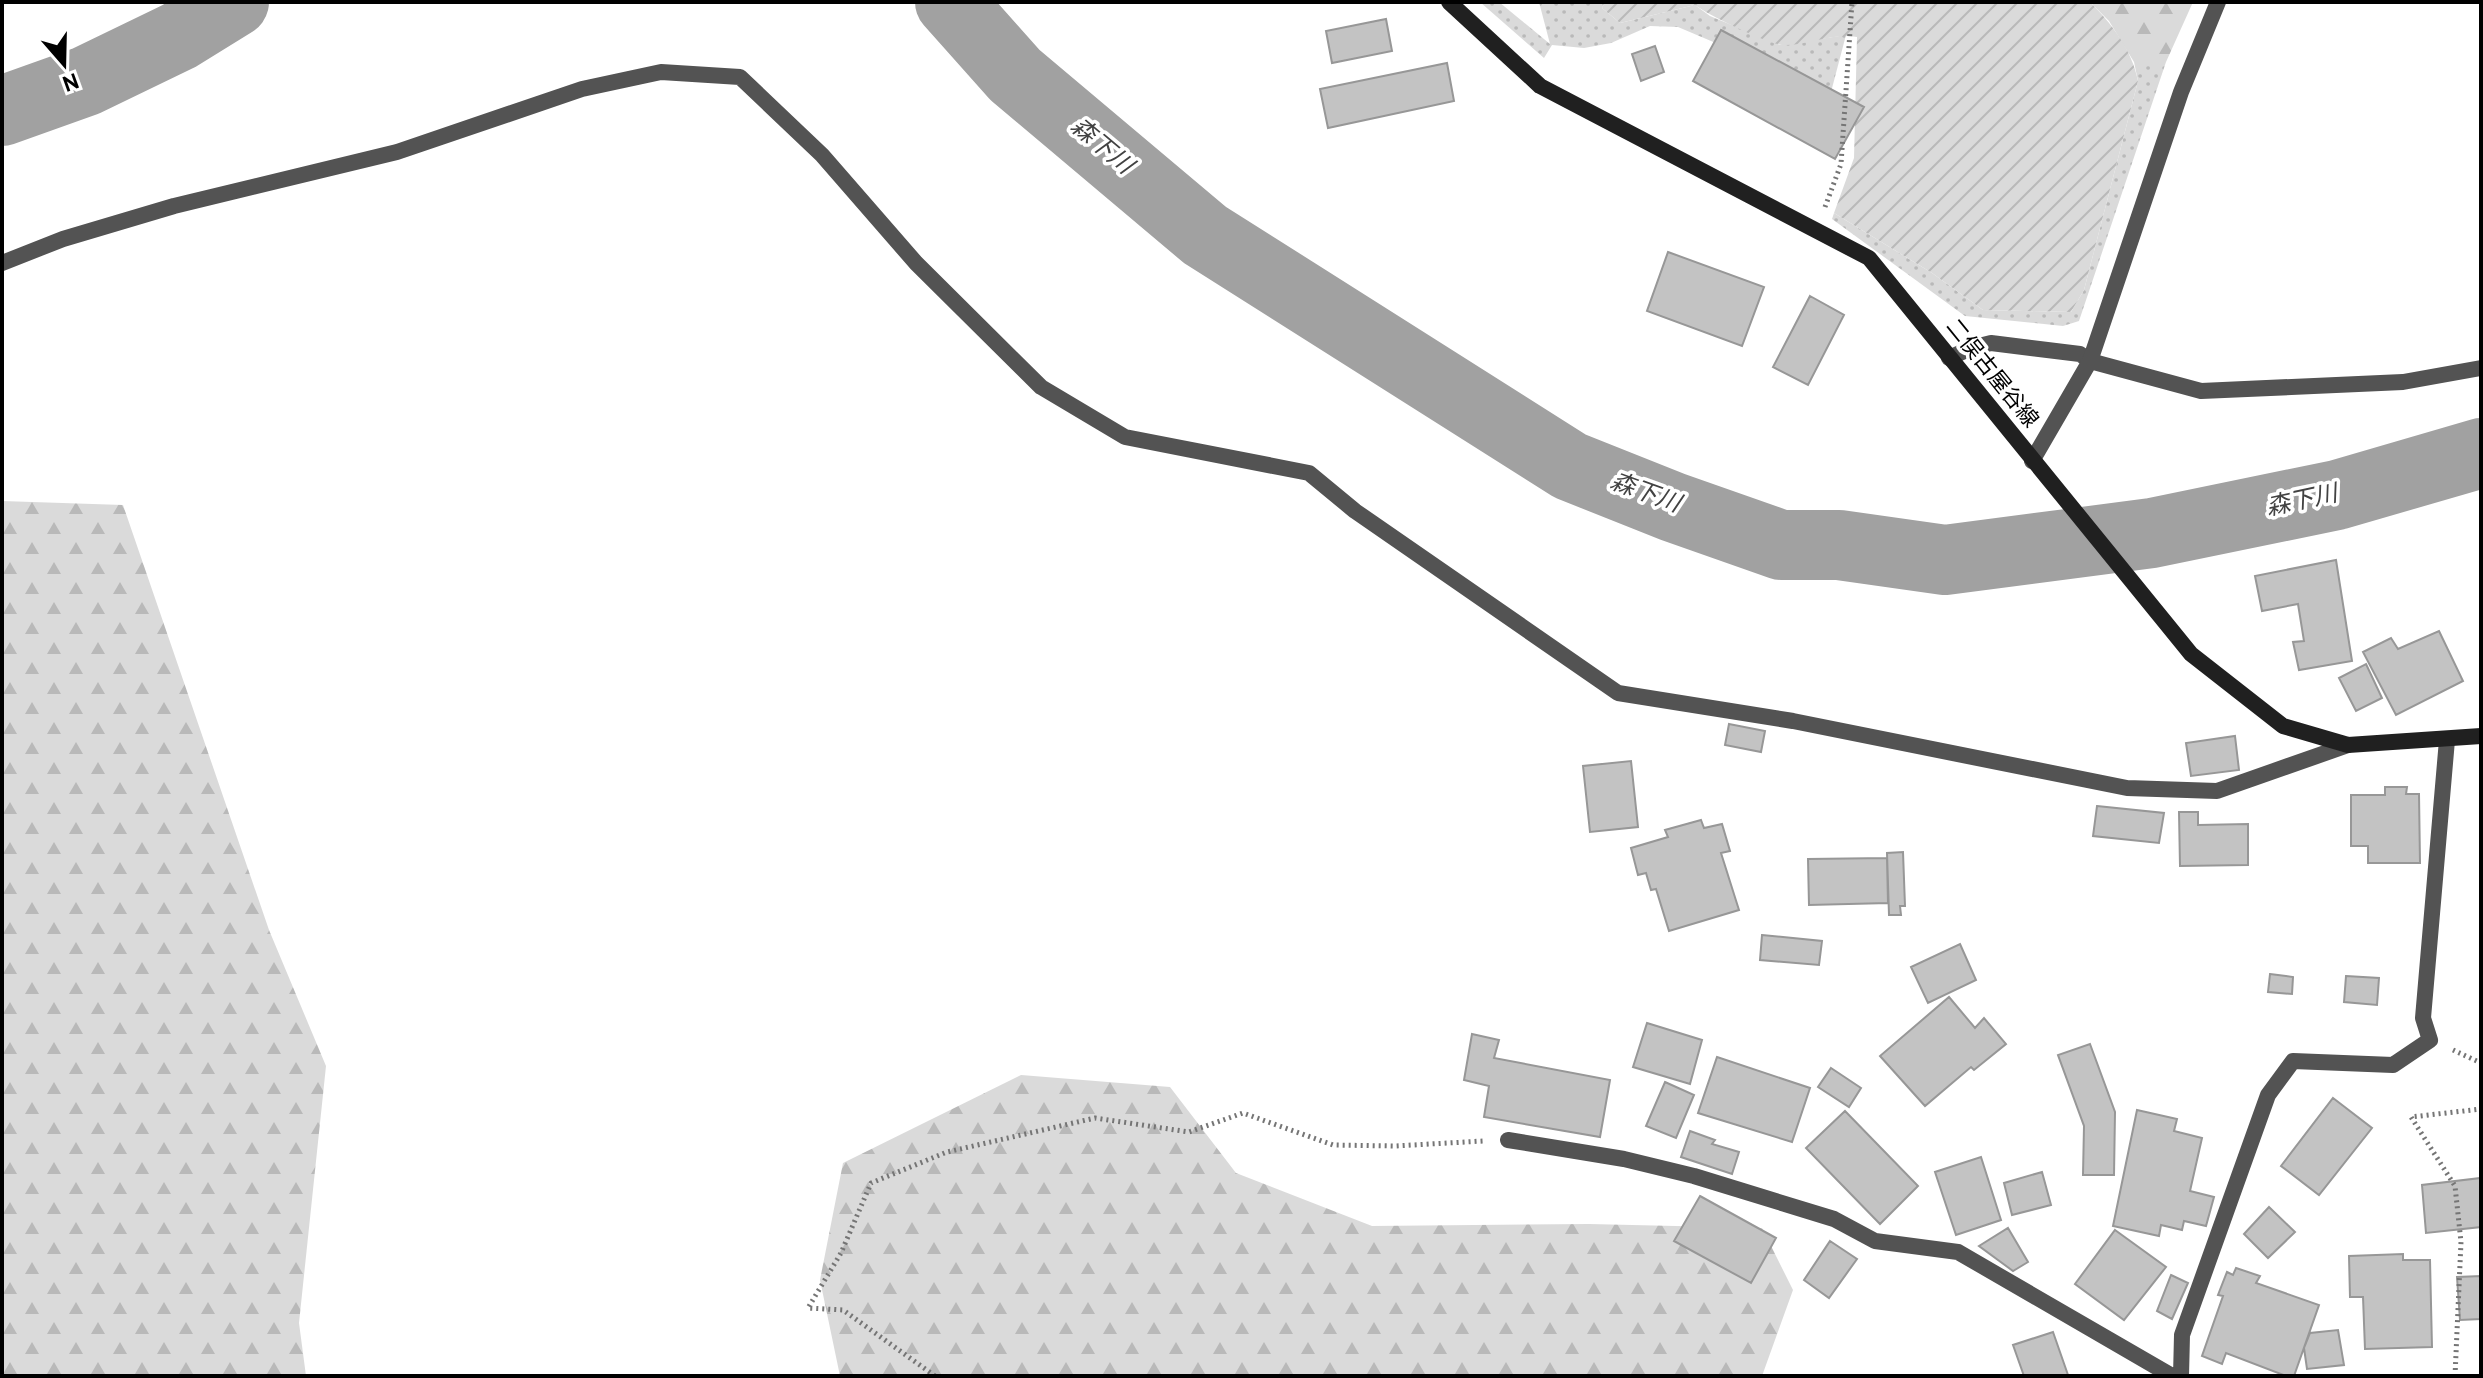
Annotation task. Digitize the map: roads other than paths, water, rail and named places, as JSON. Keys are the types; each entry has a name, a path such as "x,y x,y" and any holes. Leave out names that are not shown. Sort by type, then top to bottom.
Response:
{"main road":[{"name":"二俣古屋谷線","path":"1449,2 1540,86 1869,258 2191,654 2283,726 2348,745 2481,736"}],"street":[{"path":"2032,461 2090,361 2181,92 2218,2"},
{"path":"2,263 63,239 174,206 397,152 582,89 661,72 740,77 822,155 916,263 982,332 1041,387 1125,437 1309,473 1355,511 1618,693 1793,721 2127,788 2217,791 2348,745"},
{"path":"1949,358 1991,343 2080,354 2090,361 2201,391 2403,382 2481,368"},
{"path":"2181,1376 2182,1335 2268,1095 2293,1061 2393,1065 2430,1040 2423,1018 2447,740"},
{"path":"1508,1140 1624,1159 1694,1176 1834,1219 1875,1241 1958,1252 2172,1376"}],"waterway":[{"name":"森下川","path":"2,111 86,81 179,36 234,2"},
{"name":"森下川","path":"950,2 1015,75 1205,235 1570,466 1781,545 1839,545 1945,560 2152,533 2337,495 2481,453"}]}
